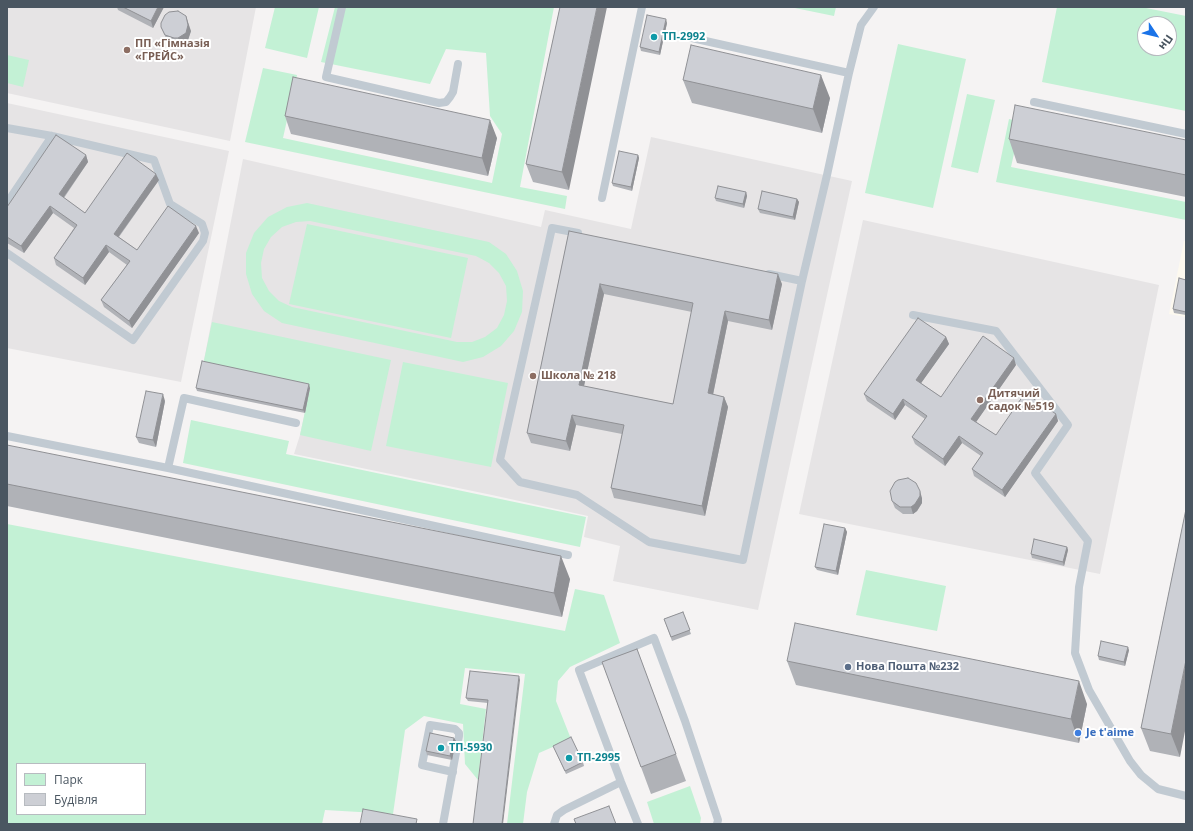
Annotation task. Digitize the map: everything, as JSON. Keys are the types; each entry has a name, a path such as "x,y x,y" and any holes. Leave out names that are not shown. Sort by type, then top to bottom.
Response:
{"lane":[{"path":"342,7 326,77 438,102 446,102 453,92 458,64"},
{"path":"602,198 642,7"},
{"path":"587,235 552,228 500,460 520,482 577,495 649,542 743,560 802,281 828,175 849,73 861,26 874,7"},
{"path":"683,36 849,73"},
{"path":"1034,102 1186,134"},
{"path":"7,128 52,136 154,160 170,204 202,224 205,233 203,241 133,340 7,253"},
{"path":"7,203 52,136"},
{"path":"763,272 802,281"},
{"path":"913,315 996,331 1068,425 1034,472 1088,541 1079,587 1075,653 1085,689 1141,776 1158,789 1186,796"},
{"path":"168,468 184,398 296,423"},
{"path":"7,436 168,468 568,555"},
{"path":"638,824 579,670 654,638 685,721 718,820 716,824"},
{"path":"443,824 459,733 455,729 430,725 422,765 452,772"},
{"path":"554,824 557,815 564,810 621,782"}],"shaded area":[{"name":"ПП «Гімназія «ГРЕЙС»","path":"7,7 256,7 230,141 7,93"},
{"path":"7,103 229,151 181,382 7,348"},
{"name":"Школа № 218","path":"651,137 852,181 758,610 613,581 620,546 584,537 588,516 294,454 300,435 310,388 203,365 243,159 541,227 545,210 631,229"},
{"name":"Дитячий садок №519","path":"863,220 1159,285 1100,574 799,514"},
{"path":"1184,241 1186,241 1186,317 1169,314"}],"green space":[{"path":"275,7 319,7 307,58 265,48"},
{"path":"335,7 554,7 520,187 567,196 565,209 245,142 263,68 297,75 283,138 492,183 502,134 490,116 486,53 446,49 430,84 321,62"},
{"path":"790,7 836,7 834,16"},
{"path":"1057,7 1141,7 1186,16 1186,111 1042,82"},
{"path":"898,44 966,59 933,208 865,193"},
{"path":"7,55 29,60 23,87 7,83"},
{"path":"967,94 995,100 978,173 951,167"},
{"path":"1009,119 1021,122 1011,167 1186,202 1186,220 996,182"},
{"path":"307,203 489,242 506,254 517,271 523,291 522,312 514,331 501,346 483,357 463,362 282,323 264,311 252,294 246,274 246,253 254,233 268,217 287,207","holes":["310,221 476,256 489,263 499,273 506,286 507,301 504,315 497,328 485,337 472,342 457,342 292,307 279,301 269,291 262,278 261,263 264,249 271,237 282,227 296,222"]},
{"path":"307,224 468,258 451,338 289,304"},
{"path":"212,322 391,360 371,451 300,435 310,388 203,365"},
{"path":"403,362 508,383 491,467 386,446"},
{"path":"191,420 289,441 286,454 586,517 580,547 183,463"},
{"path":"7,524 565,631 575,589 604,595 620,643 570,667 558,681 556,701 571,739 539,753 527,792 523,824 507,824 525,674 465,668 460,704 486,709 478,780 465,764 463,724 424,716 405,730 393,814 325,810 322,824 7,824"},
{"path":"866,570 946,586 937,631 856,615"},
{"path":"690,786 701,818 700,824 654,824 647,802"}],"building":[{"path":"123,7 158,7 151,21"},
{"path":"560,7 597,7 562,172 526,164"},
{"path":"178,11 186,16 188,25 186,33 178,38 165,35 161,27 161,23 165,15 169,12"},
{"name":"ТП-2992","path":"647,15 666,19 659,52 640,47"},
{"path":"691,45 821,75 813,109 683,80"},
{"path":"293,77 490,120 482,158 285,116"},
{"path":"1015,105 1186,140 1186,175 1009,139"},
{"path":"56,135 86,155 59,194 85,213 127,153 156,174 114,234 137,250 168,206 196,226 129,321 101,300 130,261 106,245 83,278 54,258 77,225 50,206 21,246 7,237 7,207"},
{"path":"619,151 638,155 631,187 612,183"},
{"path":"718,186 746,192 743,204 715,198"},
{"path":"762,191 797,199 793,217 758,209"},
{"path":"569,231 778,274 769,320 725,311 708,393 724,397 702,506 611,488 624,425 572,415 566,441 527,433","holes":["600,284 693,303 673,404 579,385"]},
{"path":"1179,278 1186,280 1186,312 1173,309"},
{"path":"918,318 946,337 916,380 941,397 983,336 1014,358 971,419 996,435 1025,393 1056,414 1002,490 972,469 983,453 959,436 943,459 912,437 927,416 903,399 893,414 864,394"},
{"path":"202,361 309,384 303,410 196,388"},
{"path":"146,391 163,394 153,440 136,437"},
{"path":"7,445 561,556 554,593 7,484"},
{"path":"908,478 916,483 920,491 920,496 911,507 900,507 892,501 890,491 895,482"},
{"path":"1186,509 1186,660 1171,734 1141,728"},
{"path":"824,524 845,528 836,571 815,567"},
{"path":"1034,539 1067,547 1063,562 1031,554"},
{"path":"683,612 690,630 671,637 664,619"},
{"path":"795,623 1079,681 1071,719 787,661"},
{"path":"1101,641 1128,647 1124,662 1098,656"},
{"path":"637,649 676,754 641,767 602,662"},
{"path":"470,671 519,676 502,824 473,824 488,700 466,698"},
{"name":"ТП-5930","path":"430,733 454,738 450,756 426,751"},
{"name":"ТП-2995","path":"571,737 583,762 565,771 553,746"},
{"path":"609,806 616,824 576,824 574,819"},
{"path":"363,809 417,819 416,824 360,824"}],"place":[{"name":"ТП-2992","path":"654,37"},
{"name":"ПП «Гімназія «ГРЕЙС»","path":"127,50"},
{"name":"Школа № 218","path":"533,376"},
{"name":"Дитячий садок №519","path":"980,400"},
{"name":"Нова Пошта №232","path":"848,667"},
{"name":"Je t'aime","path":"1078,733"},
{"name":"ТП-5930","path":"441,748"},
{"name":"ТП-2995","path":"569,758"}]}
